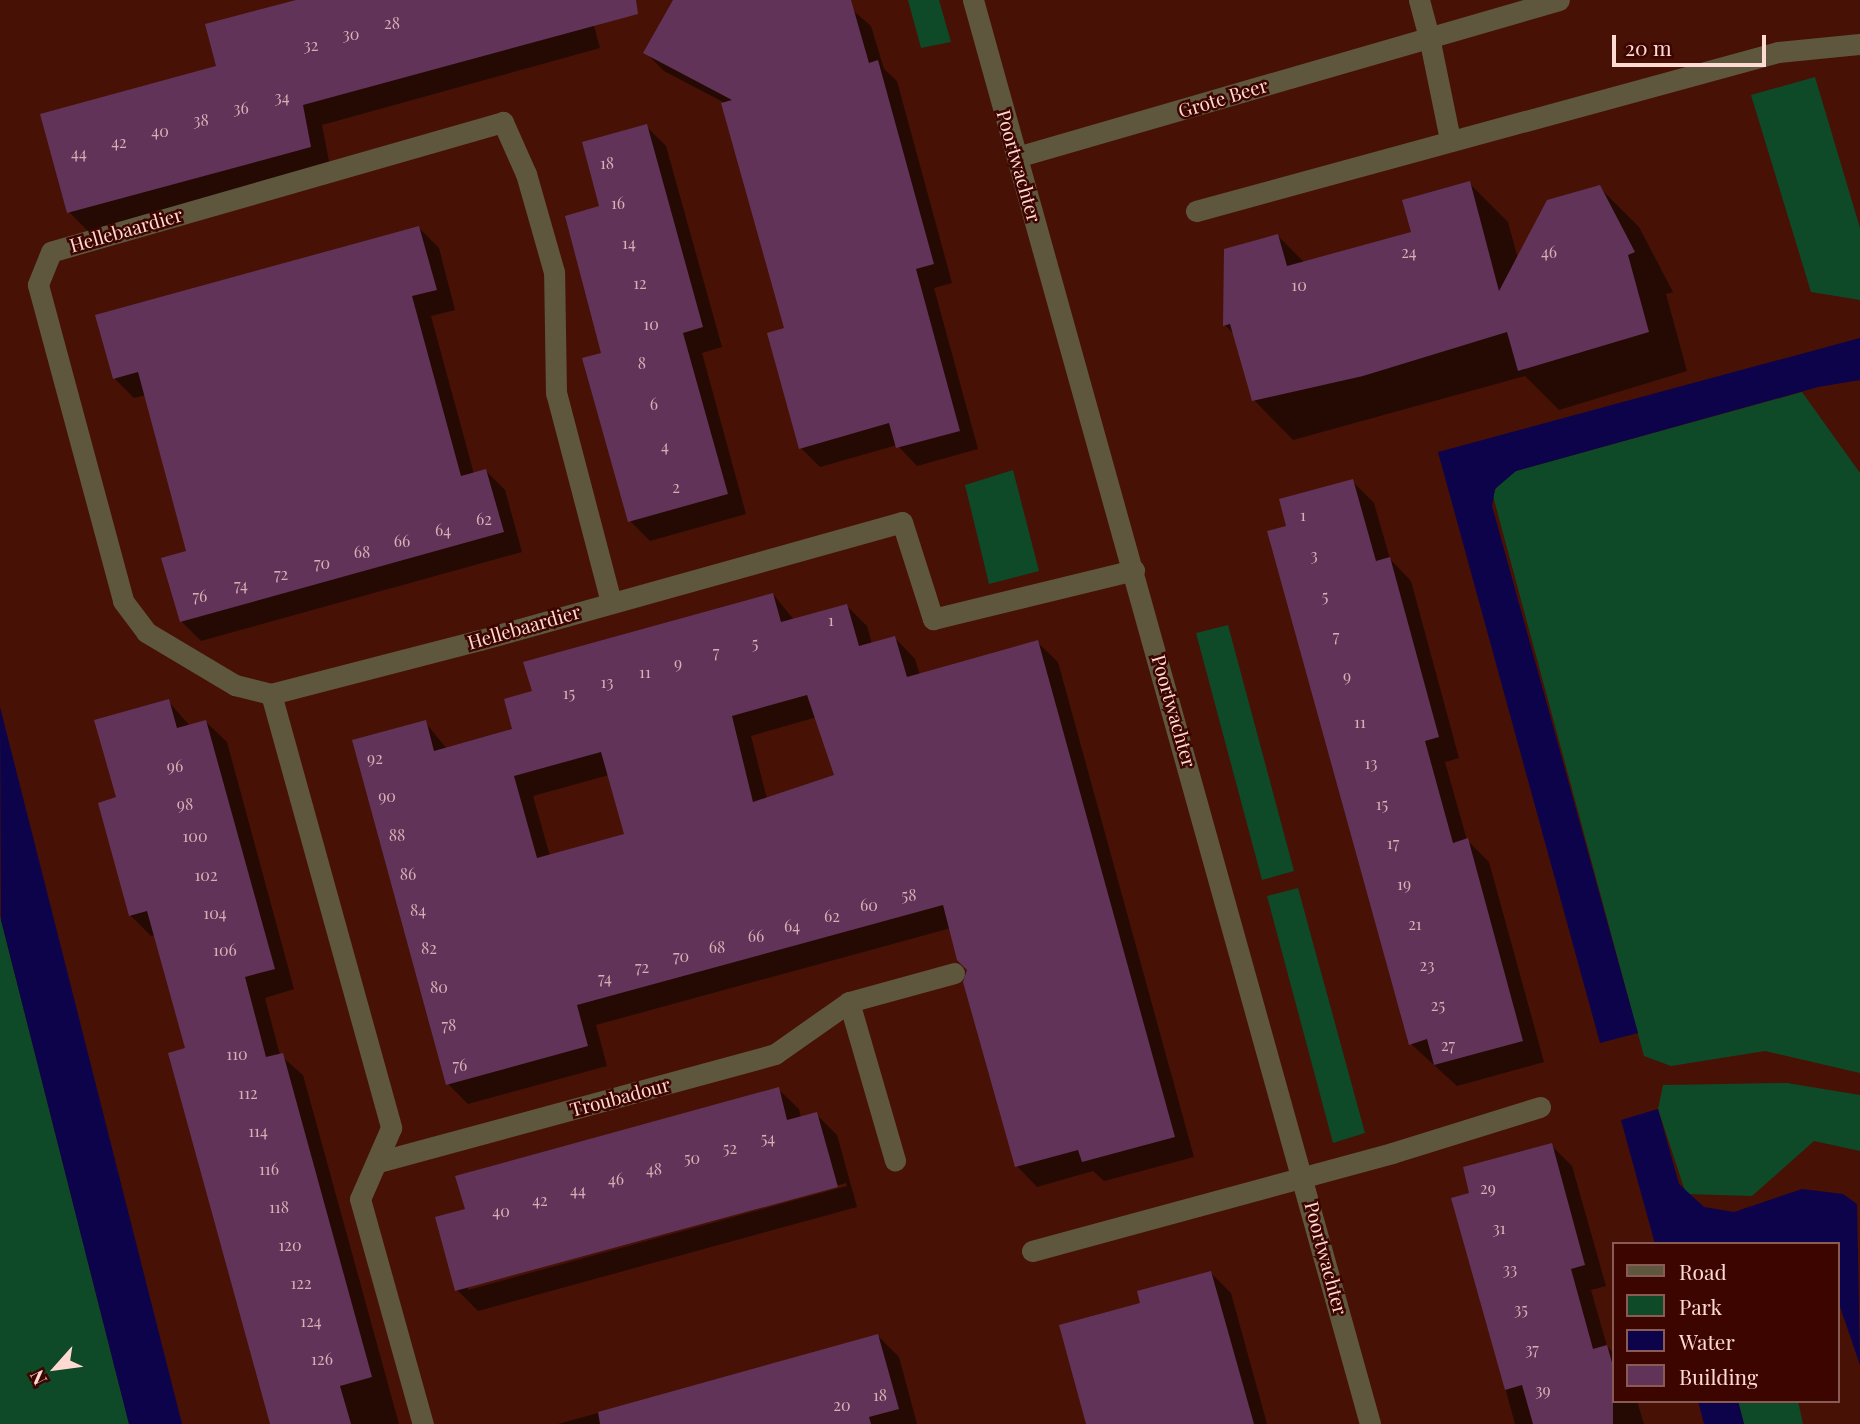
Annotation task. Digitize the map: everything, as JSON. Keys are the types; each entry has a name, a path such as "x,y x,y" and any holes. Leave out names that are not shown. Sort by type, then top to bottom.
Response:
{"street":[{"name":"Poortwachter","path":"973,0 1304,1176 1370,1424"},
{"path":"1419,0 1450,139"},
{"name":"Grote Beer","path":"1017,157 1559,0"},
{"path":"1196,211 1450,139 1778,52 1860,44"},
{"name":"Hellebaardier","path":"611,602 556,393 554,272 526,174 503,122 51,252 38,285 123,601 146,632 234,685 271,694 611,602 902,522 933,619 1134,570"},
{"path":"271,694 390,1128 378,1162 359,1199 423,1424"},
{"name":"Troubadour","path":"378,1162 775,1054 849,1002 954,973"},
{"path":"849,1002 895,1160"},
{"path":"1032,1251 1540,1107"}],"green space":[{"path":"908,0 939,0 951,42 921,48"},
{"path":"1815,77 1860,228 1860,300 1811,292 1751,95"},
{"path":"1802,392 1860,473 1860,1073 1765,1051 1671,1066 1644,1056 1493,496 1498,483 1516,471"},
{"path":"1013,470 1039,571 989,584 965,485"},
{"path":"1228,625 1294,871 1262,880 1196,633"},
{"path":"1298,888 1365,1133 1333,1143 1267,896"},
{"path":"0,916 1,920 129,1424 0,1424"},
{"path":"1787,1083 1860,1095 1860,1151 1814,1141 1752,1196 1686,1194 1658,1109 1663,1085"},
{"path":"1739,1403 1798,1403 1803,1424 1744,1424"}],"water":[{"path":"1860,338 1860,380 1818,387 1516,471 1495,489 1492,506 1638,1033 1600,1043 1438,452"},
{"path":"0,707 182,1424 129,1424 1,920"},
{"path":"1658,1109 1679,1184 1704,1207 1734,1212 1802,1189 1843,1194 1857,1204 1860,1365 1839,1304 1839,1242 1654,1242 1621,1120"},
{"path":"1699,1403 1739,1403 1744,1424 1704,1424"}],"building":[{"path":"296,0 636,0 638,14 303,105 311,147 67,213 40,114 216,66 205,24"},
{"path":"673,0 851,0 869,63 878,60 934,264 916,269 960,431 896,448 889,423 799,449 767,333 784,328 721,103 732,100 643,53"},
{"path":"647,124 703,327 683,333 728,494 628,522 582,358 601,353 565,216 599,206 582,142"},
{"path":"1470,181 1499,291 1547,200 1600,185 1635,252 1628,255 1649,332 1518,371 1507,332 1363,376 1252,401 1230,324 1223,326 1224,249 1278,234 1287,266 1411,232 1402,200"},
{"path":"419,226 437,290 412,296 461,476 486,469 504,532 180,622 161,558 186,551 138,372 113,379 95,315"},
{"path":"1353,479 1376,561 1390,557 1439,737 1425,741 1453,843 1468,838 1523,1041 1434,1065 1427,1039 1409,1045 1267,531 1286,526 1279,499"},
{"path":"773,593 781,622 847,604 859,646 895,636 907,677 1038,640 1175,1137 1082,1162 1078,1150 1015,1167 963,982 967,970 957,960 943,905 577,1005 588,1046 446,1085 352,740 426,720 434,751 512,729 504,699 532,691 523,662","holes":["807,695 834,775 753,802 732,716","601,752 624,834 537,858 514,776"]},
{"path":"169,699 177,728 206,720 275,969 245,977 266,1057 283,1053 372,1377 340,1386 351,1424 270,1424 168,1053 185,1048 147,911 129,916 98,803 116,797 94,720"},
{"path":"779,1087 787,1120 817,1112 838,1187 455,1291 435,1217 465,1209 455,1176"},
{"path":"1552,1143 1585,1265 1571,1269 1593,1349 1607,1345 1612,1362 1613,1424 1533,1424 1522,1385 1505,1390 1451,1198 1469,1193 1463,1167"},
{"path":"1211,1271 1254,1424 1086,1424 1059,1325 1140,1303 1137,1291"},
{"path":"878,1334 899,1409 869,1417 871,1424 600,1424 598,1412"}]}
